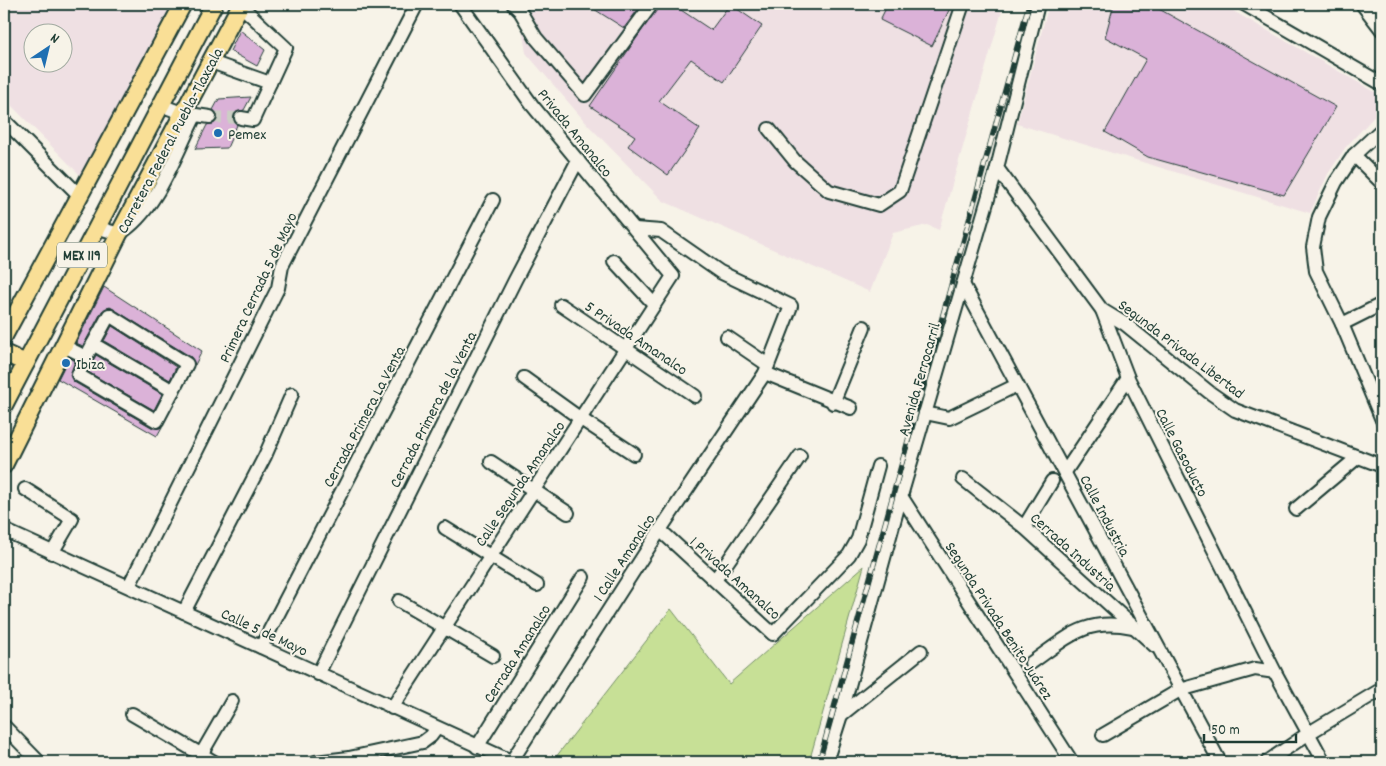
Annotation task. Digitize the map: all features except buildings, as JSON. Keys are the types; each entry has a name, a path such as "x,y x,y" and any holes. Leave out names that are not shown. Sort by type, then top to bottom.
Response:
{"main road":[{"path":"4,336 183,4"},
{"name":"Carretera Federal Puebla-Tlaxcala","path":"4,406 214,4"},
{"name":"Carretera Federal Puebla-Tlaxcala","path":"4,465 119,234 188,114 241,4"},
{"path":"4,353 56,361"}],"street":[{"path":"240,118 253,120 286,48 241,4"},
{"name":"Primera Cerrada 5 de Mayo","path":"129,586 278,288 282,266 416,4"},
{"name":"Privada Amanalco","path":"460,4 532,105 673,276"},
{"path":"513,4 520,11 536,38 585,95 652,4"},
{"path":"769,129 795,161 829,191 879,205 900,191 963,4"},
{"name":"Avenida Ferrocarril","path":"828,761 901,496 997,168 1038,4"},
{"path":"1244,4 1382,84"},
{"path":"1369,6 1382,30"},
{"path":"212,62 270,83"},
{"path":"160,105 188,114 210,117"},
{"path":"4,120 79,194"},
{"path":"1382,129 1354,155 1336,182 1320,217 1313,247 1316,271 1342,324 1382,420"},
{"path":"1354,155 1382,183"},
{"name":"Cerrada Primera de la Venta","path":"318,674 515,280 578,160"},
{"name":"Calle Gasoducto","path":"997,168 1102,310 1128,378 1275,672 1324,762"},
{"name":"Cerrada Primera La Venta","path":"260,647 493,200"},
{"path":"96,227 119,234"},
{"name":"1 Calle Amanalco","path":"512,762 660,530 766,369 791,306 720,272 661,230 635,229"},
{"path":"614,261 654,304"},
{"name":"Calle Segunda Amanalco","path":"392,708 673,276"},
{"name":"Calle Industria","path":"962,284 1220,762"},
{"path":"1342,324 1382,304"},
{"name":"5 Privada Amanalco","path":"561,305 695,396"},
{"name":"Segunda Privada Libertad","path":"1102,310 1125,324 1209,392 1235,410 1382,466"},
{"path":"109,315 187,364 156,421 78,375 86,357 109,315"},
{"path":"833,403 864,327"},
{"path":"727,337 766,369 833,403 851,408"},
{"path":"93,344 173,391"},
{"path":"64,346 86,357"},
{"path":"524,378 634,454"},
{"path":"1064,472 1128,378"},
{"path":"925,413 950,418 1017,385"},
{"path":"184,612 292,394"},
{"path":"715,580 800,456"},
{"path":"1296,510 1358,457"},
{"path":"491,462 568,513"},
{"name":"1 Privada Amanalco","path":"660,530 773,634 849,555 858,538 878,466"},
{"name":"Cerrada Industria","path":"963,479 1024,526 1132,627 1160,650"},
{"path":"1024,526 1052,481"},
{"path":"25,489 72,519 52,553"},
{"name":"Segunda Privada Benito Juárez","path":"901,496 1072,762"},
{"path":"445,528 537,586"},
{"name":"Calle 5 de Mayo","path":"4,530 512,762"},
{"name":"Cerrada Amanalco","path":"477,747 583,577"},
{"path":"399,601 493,656"},
{"path":"1031,664 1074,633 1095,624 1111,622 1132,627"},
{"path":"841,715 921,652"},
{"path":"1103,735 1180,690 1255,669 1275,672"},
{"path":"1267,762 1382,689"},
{"path":"202,753 232,701"},
{"path":"132,714 202,753 214,762"},
{"path":"4,726 39,762"},
{"path":"315,762 349,758 423,742 437,728"}],"shaded area":[{"path":"4,4 174,4 80,175 4,98"},
{"path":"502,4 1004,4 939,230 927,225 893,233 870,292 663,201 588,125 526,53 520,16"},
{"path":"1049,4 1221,4 1382,96 1382,108 1345,148 1328,174 1310,213 1017,124"}],"green space":[{"path":"864,566 809,762 552,762 671,609 729,684"}],"tunnel":[{"path":"210,117 241,118"}],"railway":[{"path":"819,762 1029,4"}],"place":[{"name":"Pemex","path":"218,133"},
{"name":"Ibiza","path":"66,363"}]}
